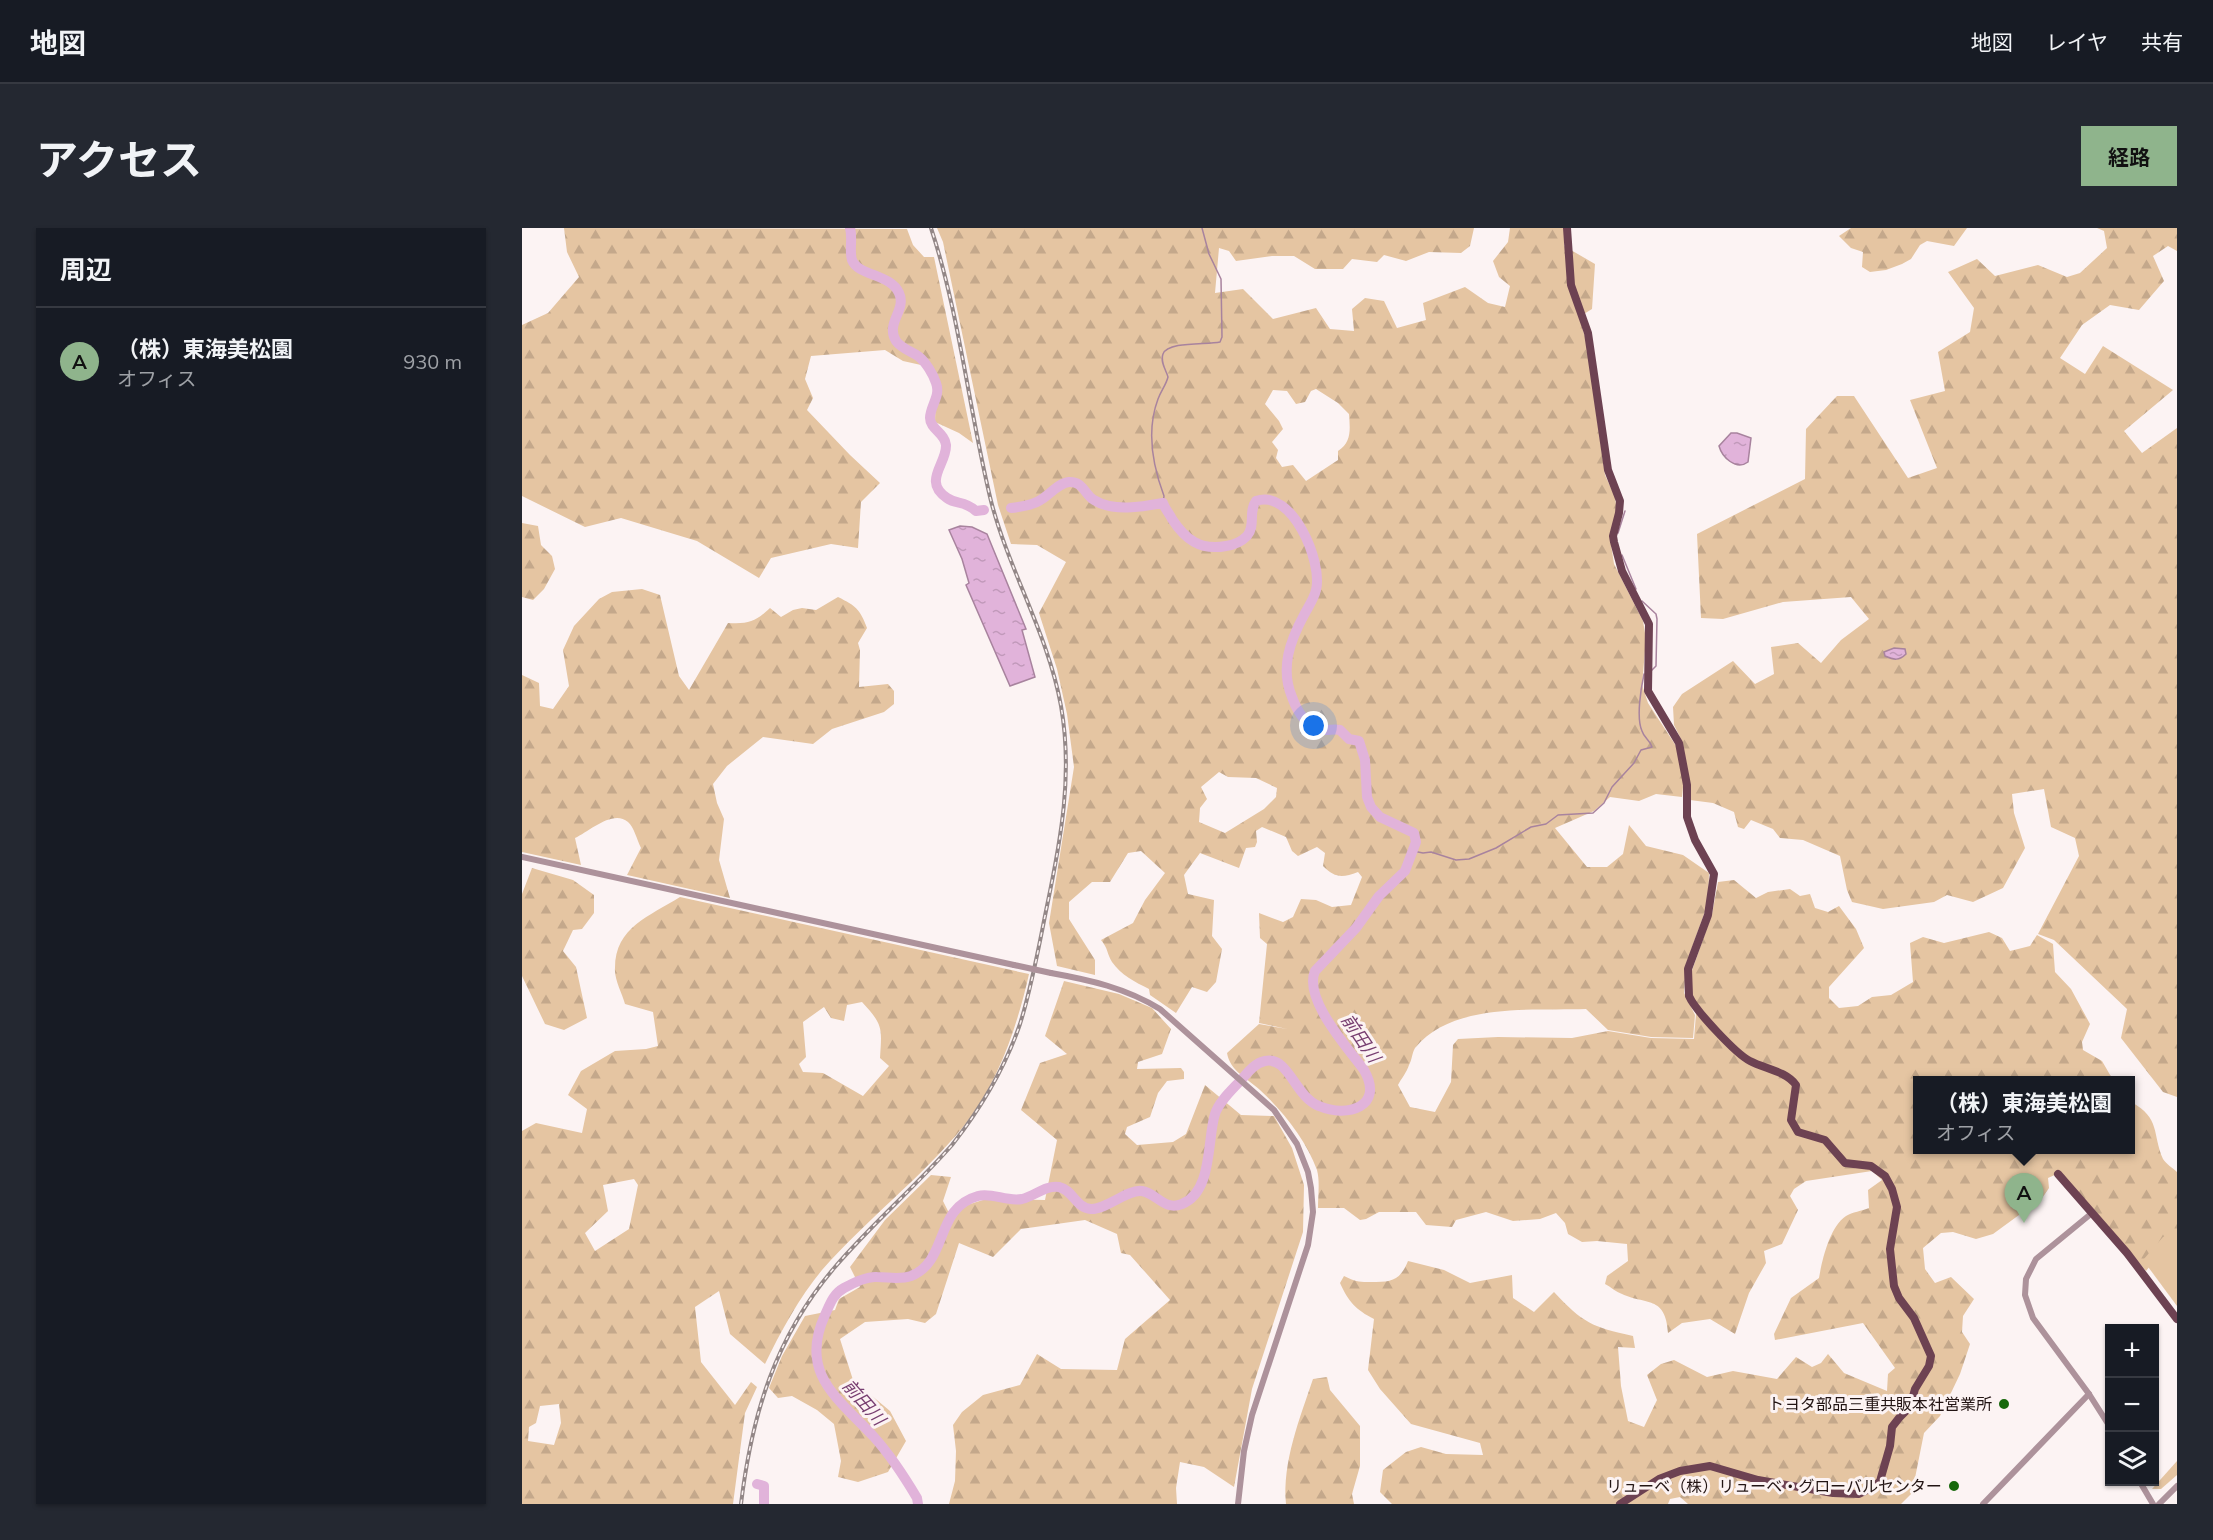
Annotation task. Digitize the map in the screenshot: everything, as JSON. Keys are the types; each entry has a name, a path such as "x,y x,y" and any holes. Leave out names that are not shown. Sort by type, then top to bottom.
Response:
{"main road":[{"path":"1567,228 1571,285 1588,333 1608,470 1620,501 1613,536 1614,542 1622,571 1649,624 1648,691 1679,743 1687,785 1687,817 1695,840 1714,874 1708,915 1688,969 1689,996 1738,1054 1791,1079 1796,1085 1791,1120 1798,1132 1825,1140 1845,1163 1869,1165 1885,1176 1892,1189 1896,1207 1890,1249 1894,1286 1905,1307 1914,1318 1931,1356 1929,1366 1915,1389 1910,1407 1892,1427 1890,1446 1880,1480 1875,1486 1859,1494 1833,1493 1765,1481 1710,1466 1659,1479 1620,1504"},
{"path":"2058,1174 2127,1253 2177,1319"}],"street":[{"path":"522,857 1117,988 1145,1000 1174,1020 1256,1093 1274,1110 1297,1144 1308,1172 1313,1212 1308,1245 1252,1414 1244,1451 1238,1504"},
{"path":"2092,1213 2036,1259 2028,1273 2025,1289 2026,1304 2032,1318 2089,1394 2105,1420"},
{"path":"1983,1504 2089,1394"},
{"path":"2142,1486 2153,1504"},
{"path":"2159,1504 2177,1486"}],"green space":[{"path":"564,228 907,229 913,245 924,257 934,257 973,443 959,433 935,422 936,381 930,367 903,361 885,350 811,356 805,379 813,398 807,410 880,483 861,502 858,548 831,544 771,558 759,578 697,541 621,518 585,527 522,496 522,325 548,313 579,277 567,252"},
{"path":"937,228 1474,228 1470,246 1461,253 1429,252 1406,261 1384,255 1377,262 1352,259 1343,269 1315,269 1294,256 1272,256 1236,261 1229,251 1219,248 1215,293 1243,289 1273,319 1316,308 1330,329 1354,331 1352,309 1365,298 1384,301 1397,328 1426,320 1423,303 1465,287 1488,303 1505,307 1510,286 1499,277 1493,261 1508,242 1510,228 1564,228 1564,246 1595,264 1592,309 1579,317 1586,340 1605,475 1615,497 1617,511 1610,538 1614,564 1643,621 1646,639 1642,685 1648,703 1678,749 1684,777 1682,797 1656,794 1639,801 1610,797 1594,811 1555,828 1587,867 1607,867 1623,854 1629,825 1646,846 1683,855 1709,873 1708,903 1686,964 1684,993 1695,1015 1693,1038 1651,1037 1608,1030 1586,1009 1518,1010 1471,1016 1431,1033 1415,1048 1408,1068 1398,1085 1410,1107 1435,1112 1451,1082 1453,1045 1458,1039 1572,1038 1608,1031 1651,1038 1694,1039 1696,1014 1690,976 1712,914 1718,882 1734,880 1756,898 1768,892 1790,889 1800,896 1810,894 1815,908 1828,912 1839,906 1856,929 1864,948 1829,987 1829,998 1839,1008 1858,1006 1872,997 1891,995 1913,982 1910,943 1923,937 1944,943 1989,932 2002,938 2010,951 2030,946 2037,935 2053,944 2055,972 2071,989 2090,1024 2082,1042 2083,1050 2102,1061 2111,1076 1913,1076 1913,1154 2135,1154 2135,1104 2151,1120 2163,1159 2177,1172 2177,1239 2169,1242 2146,1271 2059,1173 2048,1178 2049,1188 2040,1201 2027,1198 2019,1215 1993,1234 1976,1239 1953,1232 1941,1233 1923,1248 1925,1269 1935,1283 1951,1277 1974,1299 1963,1316 1962,1332 1970,1344 1960,1374 1940,1416 1924,1433 1912,1493 1901,1504 1688,1504 1680,1497 1670,1499 1668,1504 1392,1504 1380,1492 1383,1470 1406,1452 1421,1447 1446,1454 1483,1455 1480,1443 1411,1424 1380,1389 1368,1370 1374,1319 1357,1308 1346,1295 1340,1283 1344,1276 1359,1282 1388,1281 1400,1275 1408,1261 1444,1270 1470,1283 1512,1275 1513,1298 1534,1312 1554,1292 1573,1311 1589,1322 1607,1330 1633,1336 1635,1348 1618,1347 1621,1386 1628,1421 1644,1427 1657,1400 1647,1375 1661,1364 1674,1360 1707,1377 1733,1371 1777,1379 1796,1357 1812,1367 1821,1363 1828,1354 1844,1373 1887,1391 1888,1374 1895,1368 1863,1323 1775,1340 1774,1334 1791,1298 1819,1278 1835,1227 1851,1213 1869,1208 1868,1190 1882,1180 1872,1171 1806,1181 1794,1189 1790,1196 1798,1210 1782,1244 1764,1251 1766,1263 1749,1293 1735,1334 1710,1319 1682,1323 1668,1333 1663,1312 1659,1307 1620,1293 1605,1284 1607,1276 1628,1261 1627,1244 1582,1242 1568,1234 1565,1223 1556,1213 1540,1219 1513,1221 1486,1212 1456,1220 1452,1227 1426,1225 1416,1212 1379,1212 1360,1220 1344,1208 1318,1208 1318,1174 1307,1148 1277,1107 1235,1069 1227,1053 1259,1024 1287,1029 1259,1023 1267,944 1260,938 1259,913 1283,922 1293,917 1301,899 1316,900 1332,907 1351,905 1362,877 1358,872 1343,876 1331,873 1323,866 1325,853 1317,847 1298,856 1292,851 1286,837 1262,827 1256,831 1255,847 1246,848 1239,868 1200,853 1184,875 1188,894 1214,900 1212,936 1222,949 1216,982 1207,992 1192,987 1176,1013 1150,995 1149,989 1120,971 1112,962 1101,940 1133,923 1145,900 1165,873 1141,851 1128,853 1110,882 1092,882 1069,902 1069,919 1095,960 1095,975 1057,966 1049,923 1074,767 1067,714 1057,669 1039,613 1066,562 1037,545 1011,544 998,505 943,242","holes":["1316,389 1338,403 1349,414 1350,430 1346,444 1338,451 1338,460 1306,481 1293,465 1282,467 1276,458 1278,450 1272,442 1283,429 1265,404 1273,390 1287,391 1296,404 1305,402 1311,391","1219,772 1228,777 1256,778 1277,788 1276,797 1264,809 1225,833 1199,822 1200,808 1207,799 1201,787"]},
{"path":"1851,228 1967,228 1954,246 1927,241 1920,245 1911,259 1902,264 1886,270 1870,272 1862,267 1863,252 1851,248 1839,236"},
{"path":"2097,228 2177,228 2177,251 2168,246 2153,256 2164,281 2139,310 2110,305 2082,325 2060,358 2085,374 2103,346 2173,390 2124,431 2142,453 2177,428 2177,1097 2163,1092 2121,1038 2127,1009 2054,940 2038,934 2079,856 2075,838 2051,827 2044,789 2012,794 2014,813 2025,848 2003,888 1973,902 1947,895 1934,902 1883,909 1852,902 1847,890 1840,856 1803,840 1780,838 1773,829 1751,820 1744,829 1738,827 1734,812 1713,803 1690,800 1682,741 1674,725 1673,707 1682,694 1733,661 1755,684 1774,674 1771,647 1798,643 1821,663 1841,640 1869,619 1851,597 1783,602 1723,619 1701,618 1697,534 1805,479 1806,429 1837,396 1854,396 1908,478 1937,468 1910,400 1945,391 1938,352 1970,332 1974,308 1948,272 1977,259 1995,276 2038,265 2067,277 2080,273 2107,248 2104,231"},
{"path":"522,523 538,526 541,545 552,556 555,569 544,589 533,600 522,597"},
{"path":"642,589 660,595 679,676 689,690 728,623 751,621 770,608 781,617 802,608 816,610 838,597 857,609 867,628 858,643 860,650 859,687 888,684 894,691 894,704 884,712 832,729 813,744 763,737 727,766 713,784 717,803 724,819 719,860 730,898 627,875 641,848 632,827 622,819 616,818 602,822 575,838 581,865 522,852 522,675 539,683 540,706 553,709 569,686 563,650 574,626 599,599 612,592"},
{"path":"532,868 573,880 594,895 594,913 582,929 573,930 563,951 576,967 587,1018 564,1030 545,1024 522,976 522,894"},
{"path":"680,897 1029,974 1019,1014 996,1074 963,1127 822,1270 791,1315 765,1364 730,1334 719,1291 695,1307 701,1362 735,1405 751,1382 757,1387 745,1413 733,1504 522,1504 522,1131 536,1123 582,1133 587,1109 568,1095 581,1071 615,1051 658,1046 653,1012 625,1004 615,972 617,954 621,942 636,924","holes":["862,1002 880,1027 880,1058 889,1066 863,1096 823,1073 803,1072 799,1064 806,1057 803,1022 824,1007 831,1018 844,1021 847,1005","634,1179 638,1185 629,1229 595,1251 585,1233 608,1211 603,1185","559,1404 561,1423 554,1445 528,1441 529,1427 536,1423 540,1406"]},
{"path":"1064,981 1119,994 1152,1008 1171,1029 1162,1054 1138,1062 1137,1069 1181,1068 1184,1072 1184,1079 1167,1081 1158,1093 1150,1117 1127,1127 1125,1134 1137,1145 1173,1142 1186,1134 1205,1085 1241,1115 1274,1116 1292,1148 1304,1185 1303,1232 1252,1389 1234,1487 1204,1467 1180,1462 1176,1488 1177,1504 949,1504 955,1481 956,1451 953,1425 962,1412 983,1395 1020,1385 1037,1354 1061,1369 1117,1370 1125,1339 1170,1300 1130,1255 1121,1253 1117,1234 1085,1220 1021,1229 993,1257 959,1243 936,1314 925,1323 908,1319 865,1322 840,1339 853,1380 890,1411 906,1441 888,1472 858,1482 838,1477 841,1461 834,1424 817,1410 792,1396 778,1398 769,1388 782,1356 805,1316 835,1310 839,1299 860,1287 850,1267 885,1220 931,1175 951,1177 943,1201 948,1211 986,1199 1045,1200 1057,1140 1021,1110 1040,1063 1067,1054 1045,1036"},
{"path":"2177,1229 2177,1306 2143,1260 2163,1237"},
{"path":"1327,1377 1330,1390 1360,1426 1360,1466 1352,1494 1354,1504 1286,1504 1285,1488 1289,1456 1298,1425 1313,1379"},
{"path":"2177,1461 2177,1475 2161,1489 2152,1489 2159,1486 2159,1481"}],"water":[{"path":"1731,433 1751,438 1748,462 1734,464 1721,450 1719,446"},
{"path":"960,526 972,527 987,534 1026,629 1022,630 1035,677 1010,686 966,585 969,583 962,559 949,530"},
{"path":"1894,648 1905,649 1906,654 1896,659 1885,656 1884,652"}],"waterway":[{"name":"前田川","path":"850,228 851,256 855,265 889,282 899,293 900,305 893,328 896,341 921,359 929,368 936,383 937,392 930,418 932,425 943,437 946,445 936,485 947,498 968,505 976,511 984,510"},
{"path":"1163,503 1164,496 1156,472 1151,435 1154,411 1168,377 1163,363 1163,354 1166,350 1180,345 1220,342 1222,337 1221,279 1209,254 1202,228"},
{"name":"前田川","path":"918,1504 917,1498 892,1459 836,1397 819,1370 816,1354 818,1336 834,1296 840,1290 865,1279 907,1277 923,1269 931,1259 954,1211 964,1202 978,1196 1022,1199 1045,1189 1059,1187 1068,1192 1082,1206 1091,1209 1104,1206 1136,1191 1148,1193 1166,1204 1176,1206 1182,1204 1192,1198 1204,1177 1217,1109 1249,1071 1261,1062 1273,1061 1280,1065 1303,1094 1319,1106 1341,1111 1360,1106 1370,1093 1369,1083 1364,1070 1321,1009 1315,995 1313,982 1315,971 1356,928 1379,896 1405,871 1416,842 1414,833 1380,817 1371,807 1367,797 1365,760 1359,741 1349,739 1340,730 1326,730 1308,723 1294,703 1288,686 1288,655 1315,593 1317,578 1310,546 1293,516 1282,505 1269,500 1256,501 1252,510 1250,532 1247,536 1235,544 1217,547 1201,545 1188,538 1177,526 1163,503 1137,507 1110,506 1094,500 1074,482 1062,484 1035,503 1011,508"},
{"path":"1618,533 1625,511"},
{"path":"1622,555 1636,589"},
{"path":"1642,601 1656,614 1657,619 1656,666 1651,671"},
{"path":"1413,851 1431,852 1456,860 1469,859 1496,848 1531,827 1546,824 1558,815 1593,813 1604,803 1612,787 1634,763 1641,750 1652,747 1643,733 1639,719 1644,674"},
{"name":"前田川","path":"757,1484 764,1486 764,1504"}],"railway":[{"path":"741,1504 752,1439 760,1408 782,1349 797,1321 835,1267 952,1145 973,1117 1000,1072 1020,1024 1032,980 1061,831 1066,781 1061,706 1047,653 991,501 950,295 931,228"}],"place":[{"name":"（株）東海美松園","path":"2024,1223"},
{"name":"トヨタ部品三重共販本社営業所","path":"2004,1404"},
{"name":"リューベ（株）リューベ・グローバルセンター","path":"1954,1486"}]}
